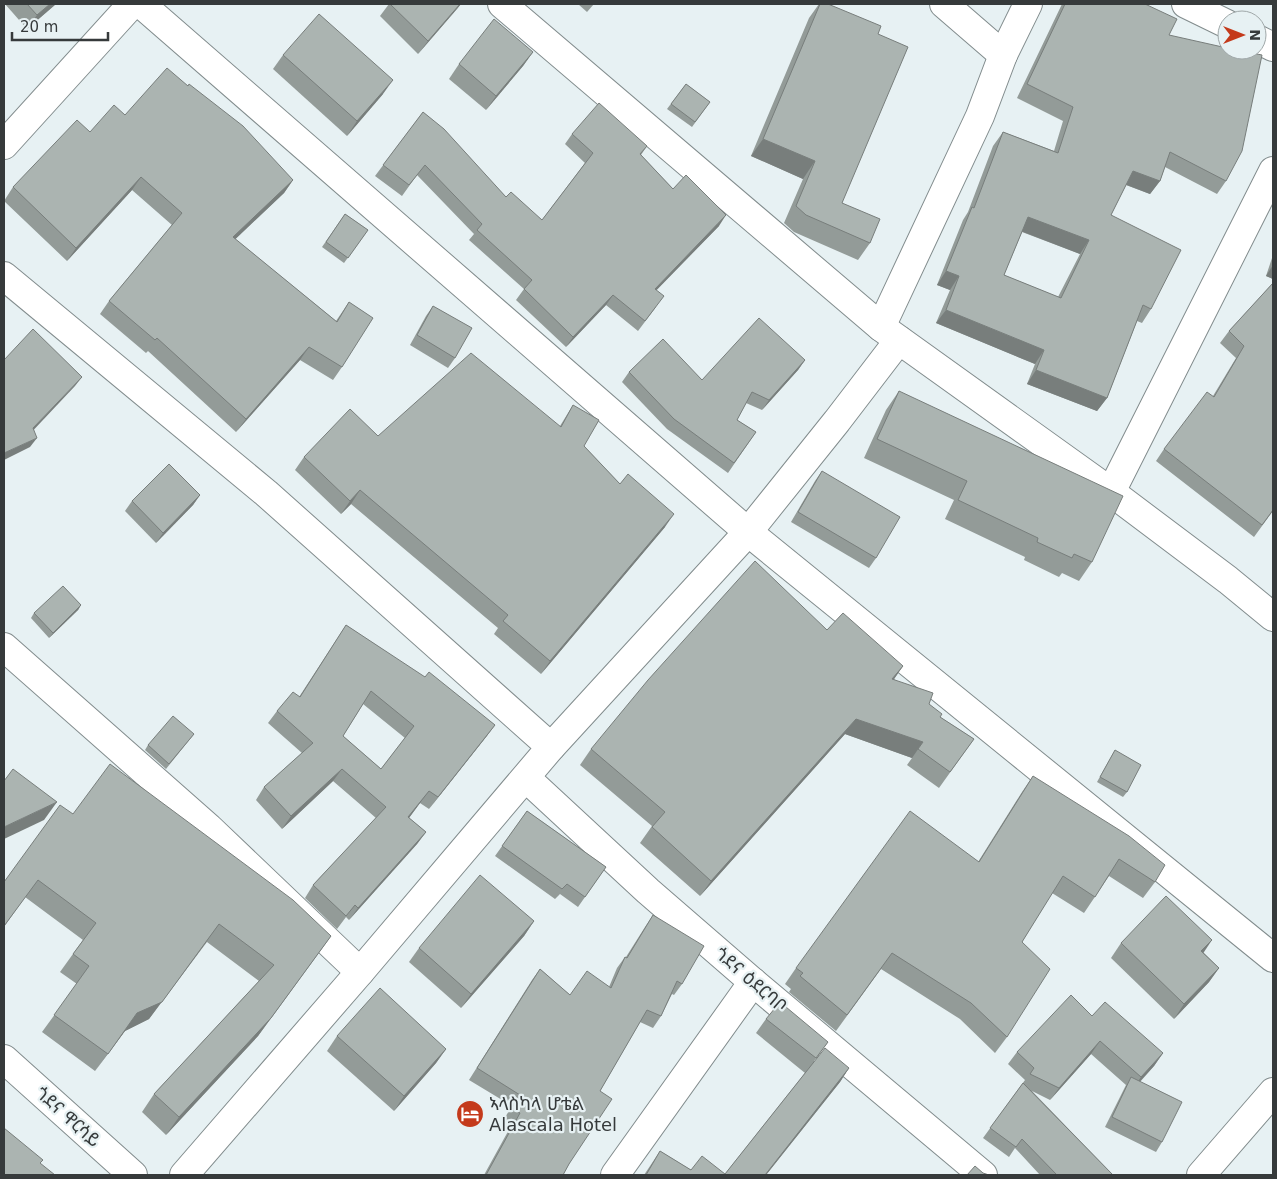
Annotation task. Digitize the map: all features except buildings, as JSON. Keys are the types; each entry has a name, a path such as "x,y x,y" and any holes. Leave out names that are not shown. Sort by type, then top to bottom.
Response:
{"street":[{"path":"4,145 132,4"},
{"path":"141,4 748,532 1273,958"},
{"path":"502,4 890,333 1111,492 1228,580 1269,607"},
{"path":"944,4 1003,55"},
{"path":"184,1175 551,747 748,532 837,421 890,333 980,116 1003,55 1028,4"},
{"path":"1186,4 1217,19"},
{"path":"1111,492 1273,171"},
{"path":"4,276 266,492 551,747"},
{"path":"4,646 209,828 360,972"},
{"name":"ጎደና ዕደርባቦ","path":"526,778 648,891 753,982 983,1175"},
{"path":"615,1175 753,982"},
{"name":"ጎደና ዋርሳይ","path":"4,1060 133,1175"},
{"path":"1201,1175 1273,1092"}],"place":[{"name":"ኣላስካላ ሆቴል Alascala Hotel","path":"470,1114"}]}
